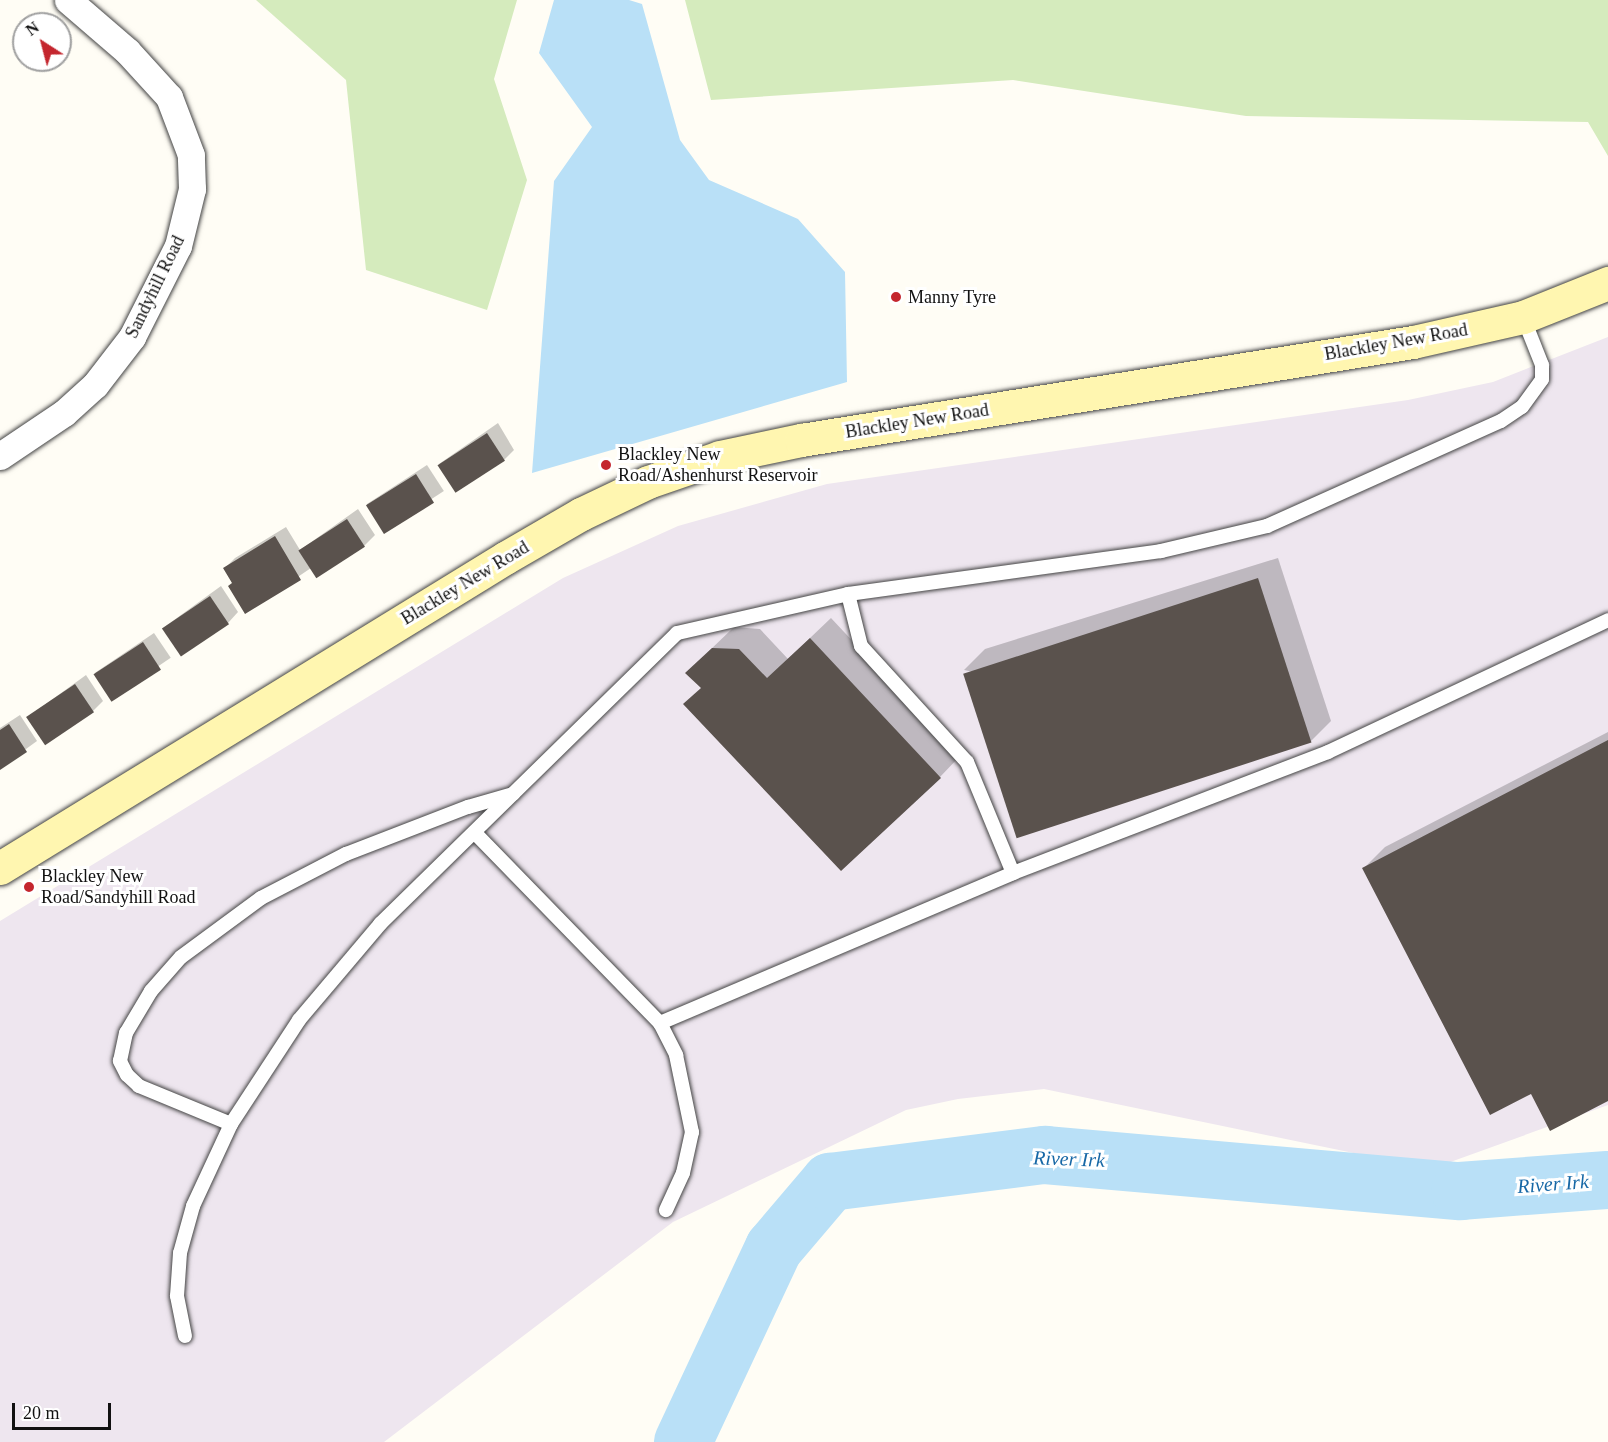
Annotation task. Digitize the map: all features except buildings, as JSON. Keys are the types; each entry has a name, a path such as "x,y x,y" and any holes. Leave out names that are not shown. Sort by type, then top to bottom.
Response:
{"street":[{"name":"Sandyhill Road","path":"0,456 64,413 95,385 132,337 178,246 192,189 191,154 169,97 127,51 68,0"},
{"name":"Blackley New Road","path":"0,868 505,558 581,514 648,482 720,457 801,440 1413,342 1523,317 1608,283"}],"lane":[{"path":"185,1336 177,1296 180,1253 193,1206 231,1124 299,1020 335,972 677,633 848,594 1161,551 1267,526 1501,421 1522,407 1542,379 1542,365 1523,317"},
{"path":"848,594 861,646 967,762 1013,873"},
{"path":"660,1023 1013,873 1328,752 1608,620"},
{"path":"231,1124 139,1086 127,1076 120,1061 126,1033 151,991 181,957 261,898 346,854 468,807 514,794"},
{"path":"475,833 660,1023 676,1056 692,1132 683,1173 666,1210"}],"shaded area":[{"path":"1608,337 1608,1105 1431,1169 1044,1089 958,1099 906,1110 673,1222 384,1442 0,1442 0,921 563,578 678,526 827,484 1408,400 1493,382"}],"green space":[{"path":"256,0 517,0 494,79 527,180 487,310 366,270 346,80"},
{"path":"685,0 1608,0 1608,156 1588,122 1246,116 1013,80 711,100"}],"water":[{"path":"554,0 629,0 642,4 680,140 709,180 798,219 845,272 847,382 532,473 554,181 592,127 539,53"}],"waterway":[{"name":"River Irk","path":"683,1442 774,1248 830,1182 1045,1155 1460,1191 1608,1180"}],"place":[{"name":"Manny Tyre","path":"896,297"},
{"name":"Blackley New Road/Ashenhurst Reservoir","path":"606,465"},
{"name":"Blackley New Road/Sandyhill Road","path":"29,887"}]}
